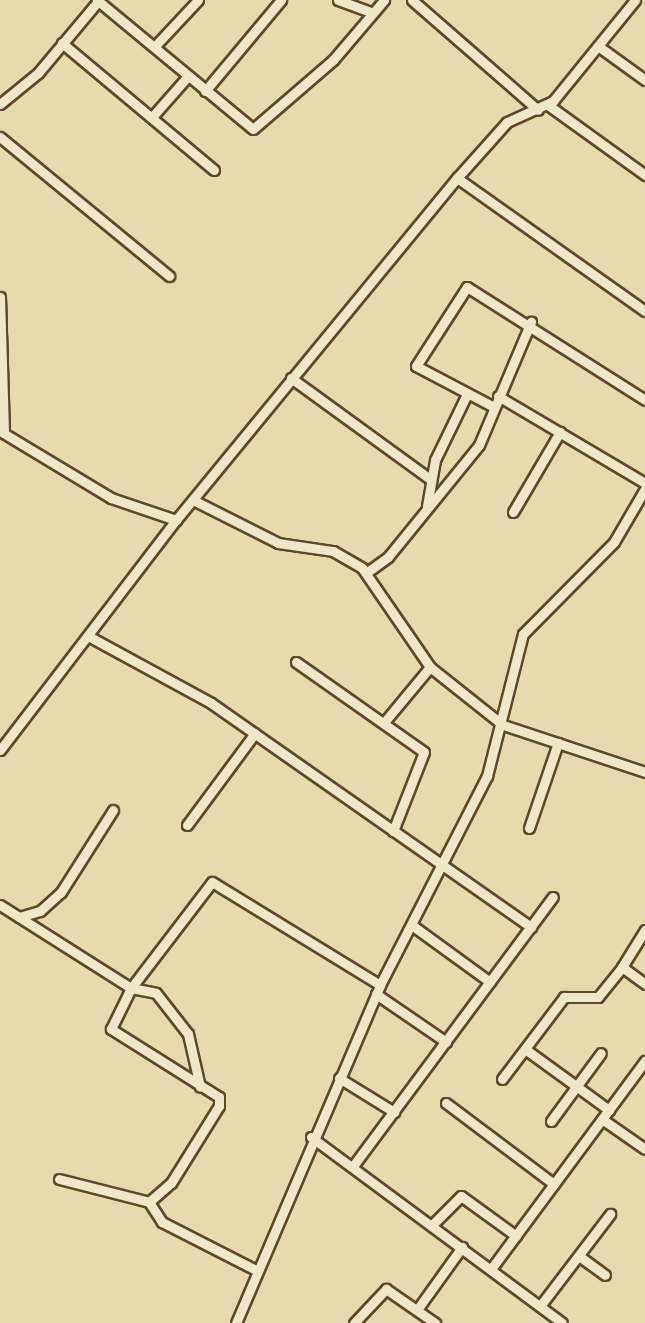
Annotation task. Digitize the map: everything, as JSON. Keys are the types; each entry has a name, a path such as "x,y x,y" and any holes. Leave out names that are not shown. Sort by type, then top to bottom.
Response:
{"street":[{"path":"0,104 62,43 98,0 248,128 258,128 384,0"},
{"path":"155,46 198,0"},
{"path":"205,91 281,0"},
{"path":"338,0 373,13"},
{"path":"412,0 543,108 645,175"},
{"path":"0,750 90,637 176,520 457,178 507,122 543,108 636,0 645,7"},
{"path":"62,43 214,170"},
{"path":"598,46 645,80"},
{"path":"152,117 188,76"},
{"path":"0,137 169,276"},
{"path":"457,178 645,311"},
{"path":"494,407 416,363 463,289 476,288 645,400"},
{"path":"0,297 2,432 92,488 176,520"},
{"path":"366,573 479,445 531,322"},
{"path":"291,378 430,479"},
{"path":"427,506 430,479 467,394"},
{"path":"498,396 645,483"},
{"path":"513,512 560,432"},
{"path":"236,1323 311,1137 378,990 445,867 503,725 526,628 614,542 645,489"},
{"path":"193,500 283,545 333,551 366,573 430,667 503,725 645,772"},
{"path":"90,637 255,733 531,927"},
{"path":"296,662 386,720 424,755 393,831"},
{"path":"386,720 430,667"},
{"path":"187,825 255,733"},
{"path":"529,828 558,743"},
{"path":"19,917 40,911 61,892 113,810"},
{"path":"149,1202 171,1183 219,1106 219,1097 112,1033 131,988 218,881 299,940 378,990 446,1042"},
{"path":"353,1166 553,897"},
{"path":"0,905 131,988 156,993 178,1015 200,1087"},
{"path":"413,926 490,982"},
{"path":"502,1079 564,997 598,997 622,967 645,930"},
{"path":"622,967 645,984"},
{"path":"525,1049 575,1085 645,1149"},
{"path":"551,1121 601,1053"},
{"path":"491,1269 645,1061"},
{"path":"339,1078 394,1112"},
{"path":"446,1103 554,1184"},
{"path":"311,1137 562,1323"},
{"path":"59,1179 149,1202 162,1222 256,1270"},
{"path":"432,1225 461,1196 516,1236"},
{"path":"540,1306 610,1214"},
{"path":"419,1307 462,1247"},
{"path":"579,1256 605,1275"},
{"path":"354,1323 386,1289 419,1307 435,1323"}]}
